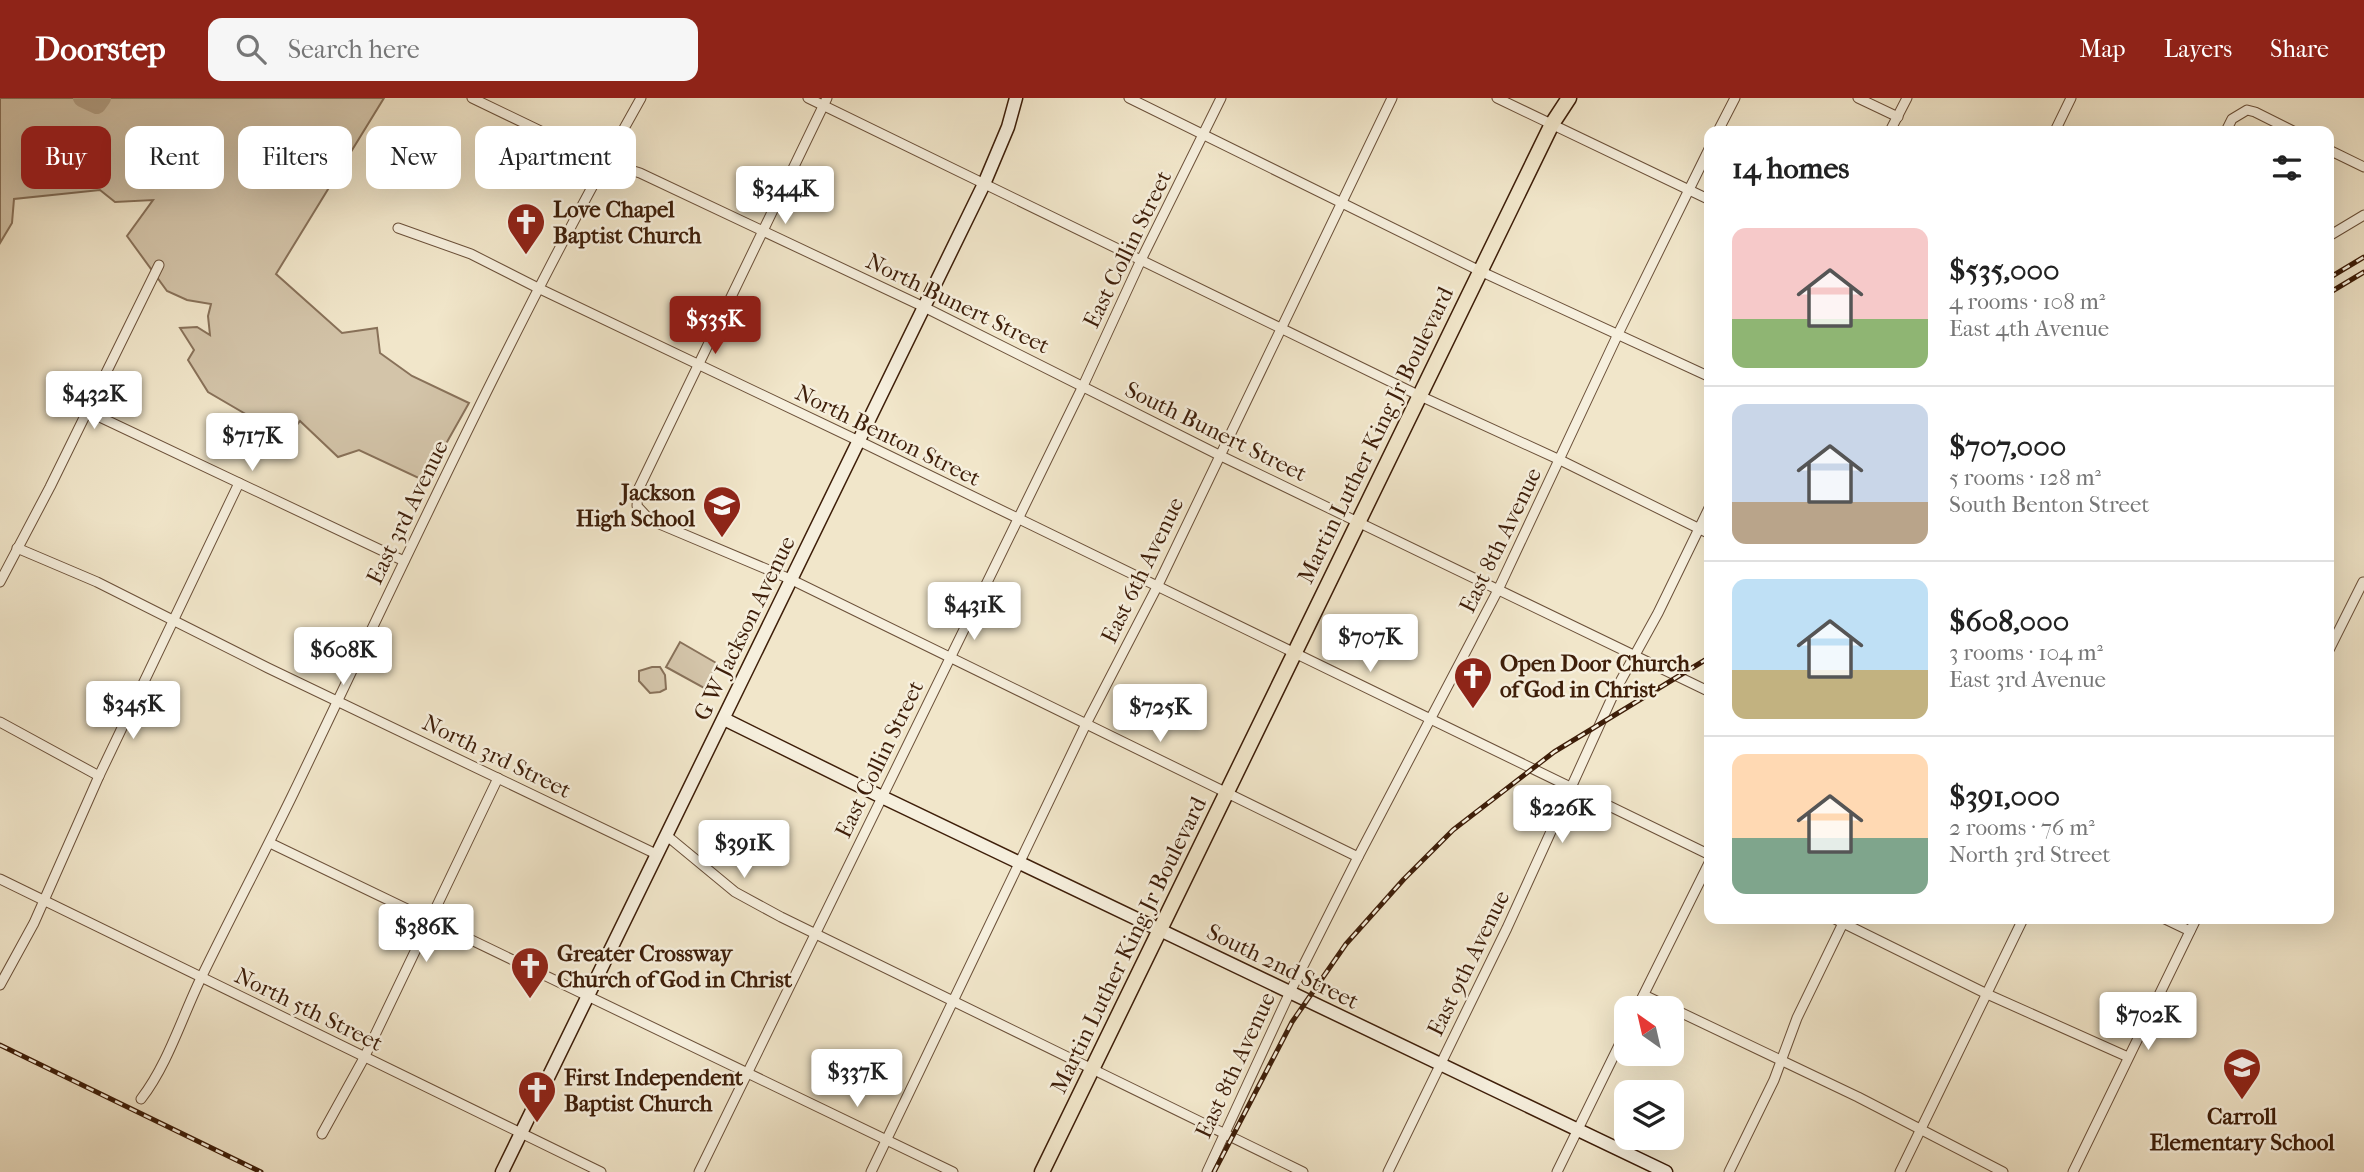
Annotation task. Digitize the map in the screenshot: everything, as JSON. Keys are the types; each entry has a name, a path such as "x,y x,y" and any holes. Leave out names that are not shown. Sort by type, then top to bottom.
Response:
{"main road":[{"name":"Martin Luther King Jr Boulevard","path":"1042,1172 1228,793 1418,395 1552,124 1569,98"}],"street":[{"name":"North Bunert Street","path":"472,98 530,126"},
{"name":"East 3rd Avenue","path":"625,126 641,98"},
{"path":"808,98 825,102 984,184 1704,531"},
{"name":"G W Jackson Avenue","path":"502,1172 984,184 1008,127 1016,98"},
{"path":"1129,98 1480,271 1704,374"},
{"name":"East Collin Street","path":"699,1172 1221,98"},
{"name":"East 6th Avenue","path":"871,1172 1392,98"},
{"path":"1497,98 1704,197"},
{"path":"1721,126 1735,98"},
{"path":"1858,98 1898,117"},
{"path":"1893,126 1907,98"},
{"path":"2057,126 2071,98"},
{"path":"825,102 638,490 637,506 650,520 790,579 1358,856"},
{"path":"2228,126 2232,119 2243,110 2255,112 2283,126"},
{"path":"2334,152 2364,167"},
{"name":"East 8th Avenue","path":"1208,1172 1290,992 1358,856 1498,590 1618,334 1704,160"},
{"name":"North Bunert Street","path":"636,172 924,307 1083,386"},
{"name":"East 3rd Avenue","path":"141,1099 270,843 538,288 591,189"},
{"path":"2334,233 2364,215"},
{"name":"North Benton Street","path":"398,228 471,254 1704,852"},
{"path":"0,582 159,265"},
{"name":"South Bunert Street","path":"1083,386 1219,455 1704,689"},
{"path":"87,411 404,561"},
{"path":"0,985 45,900 99,776 239,483"},
{"name":"East 9th Avenue","path":"1388,1172 1507,928 1615,691 1658,613 1704,518"},
{"name":"North 3rd Street","path":"17,548 97,582 656,854"},
{"path":"2334,640 2363,582"},
{"name":"South 2nd Street","path":"724,719 1020,864 1666,1172"},
{"path":"0,723 99,776"},
{"path":"323,1135 364,1058 498,778"},
{"path":"666,835 735,892 1303,1172"},
{"path":"270,843 953,1172"},
{"path":"1704,873 1644,995 1781,1060 2003,1172"},
{"name":"North 5th Street","path":"0,879 601,1172"},
{"path":"1729,1172 1774,1080 1797,1018 1839,924"},
{"path":"1849,924 1987,994 2128,1058"},
{"path":"1900,1172 2021,924"},
{"path":"2175,924 2190,931"},
{"path":"2073,1172 2194,924"},
{"path":"1557,1172 1614,1056"}],"shaded area":[{"path":"0,98 384,98 352,150 352,126 238,126 238,189 328,189 276,274 342,333 377,328 380,353 412,376 469,403 425,481 359,450 338,457 300,421 283,443 249,416 208,392 188,360 194,350 180,328 197,327 210,335 208,316 211,304 187,300 167,291 127,236 153,200 115,202 100,190 14,199 12,223 0,243"},
{"path":"680,642 718,664 704,688 666,667"},
{"path":"660,667 665,675 666,689 660,692 650,693 639,681 639,671"}],"waterway":[{"path":"82,98 97,105 102,98"}],"railway":[{"path":"2334,275 2364,257"},
{"path":"2334,290 2364,272"},
{"path":"1214,1172 1292,1022 1346,944 1404,879 1453,830 1554,752 1704,661"},
{"path":"0,1045 261,1172"}],"place":[{"name":"Love Chapel Baptist Church","path":"526,256"},
{"name":"Jackson High School","path":"722,539"},
{"name":"Open Door Church of God in Christ","path":"1473,710"},
{"name":"Greater Crossway Church of God in Christ","path":"530,1000"},
{"name":"Carroll Elementary School","path":"2242,1101"},
{"name":"First Independent Baptist Church","path":"537,1124"}]}
